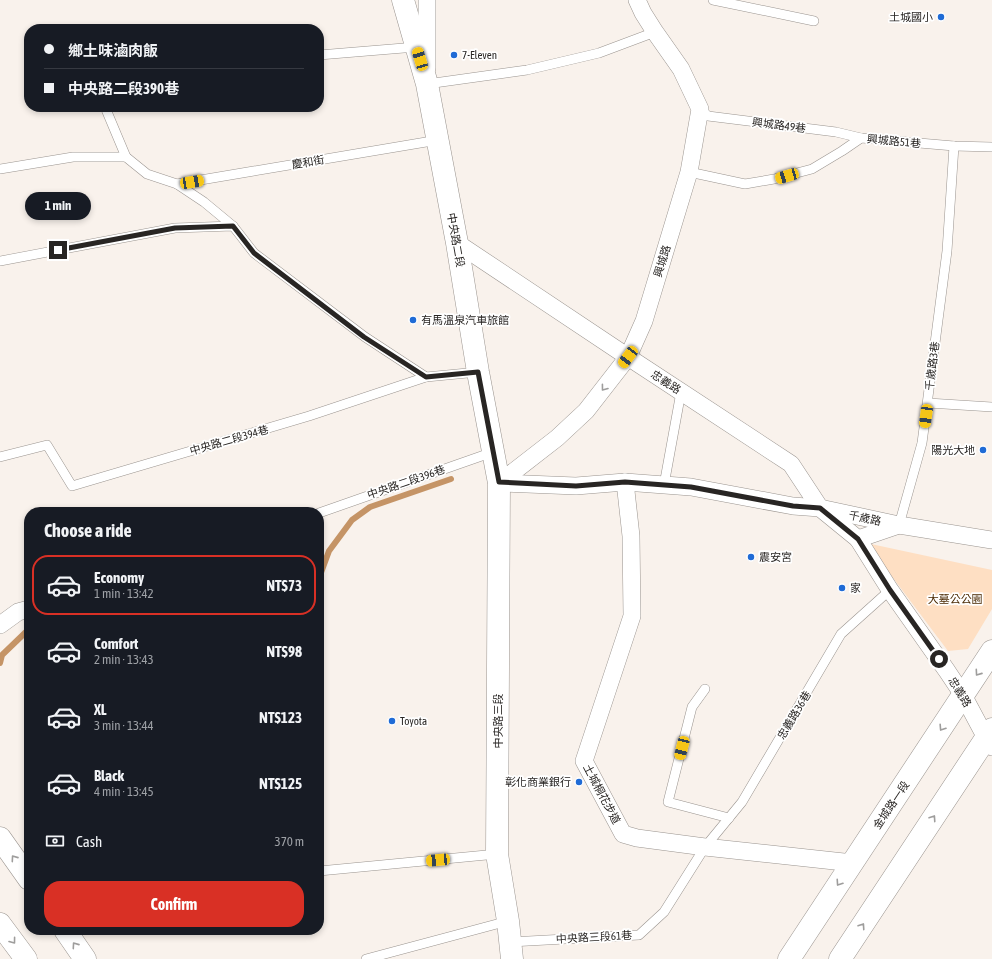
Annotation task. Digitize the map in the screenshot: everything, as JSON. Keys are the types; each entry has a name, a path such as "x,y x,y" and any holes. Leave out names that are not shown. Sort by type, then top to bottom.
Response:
{"street":[{"name":"中央路二段","path":"403,0 428,84 457,243 478,372 499,482"},
{"path":"428,0 428,84"},
{"path":"637,0 655,32 681,69 700,109"},
{"name":"興城路","path":"499,482 557,438 586,411 628,357 644,321 689,172 700,109"},
{"name":"忠義路","path":"457,243 791,464 820,508 858,539 890,590 947,671 990,738"},
{"name":"千歲路","path":"499,482 576,486 625,482 691,487 793,506 820,508 899,525 992,540"},
{"name":"中央路三段","path":"499,482 497,854 510,941"},
{"name":"土城桐花步道","path":"625,482 631,536 632,616 584,761 623,834 637,838 853,863"},
{"path":"858,539 899,525"},
{"path":"0,625 18,612 24,610"},
{"name":"金城路一段","path":"789,959 992,651"},
{"path":"840,959 990,738"},
{"path":"0,838 24,872"},
{"path":"0,924 26,959"},
{"path":"68,935 85,959"}],"lane":[{"path":"713,0 814,20"},
{"path":"428,84 534,68 599,54 655,32"},
{"path":"324,55 416,47"},
{"name":"興城路49巷","path":"700,109 708,116 836,132 861,138"},
{"path":"0,170 73,157 126,157 107,112"},
{"name":"興城路51巷","path":"689,172 745,184 774,179 812,169 861,138 954,146 992,147"},
{"name":"慶和街","path":"177,184 438,140"},
{"name":"千歲路3巷","path":"899,525 922,443 928,402 947,251 954,146"},
{"name":"慶和街","path":"126,157 147,174 177,184 204,202 233,226 254,253 364,337 426,377"},
{"path":"0,261 175,228 233,226"},
{"name":"中央路二段394巷","path":"0,457 47,445 72,486 309,416 426,377 478,372"},
{"path":"664,485 681,392"},
{"path":"928,402 992,407"},
{"name":"中央路二段396巷","path":"324,511 493,452"},
{"name":"忠義路36巷","path":"705,846 742,802 841,634 890,590"},
{"path":"705,689 692,707 668,802 729,818"},
{"name":"中央路三段61巷","path":"366,959 510,941 639,935 664,912 705,846"},
{"path":"324,871 497,854"}],"green space":[{"name":"大墓公公園","path":"871,544 992,570 992,609 968,649 948,651 869,546"}],"waterway":[{"path":"324,564 329,551 352,520 370,507 451,479"},
{"path":"0,663 2,655 24,634"}],"place":[{"name":"土城國小","path":"941,17"},
{"name":"7-Eleven","path":"454,55"},
{"name":"有馬溫泉汽車旅館","path":"413,320"},
{"name":"陽光大地","path":"983,450"},
{"name":"震安宮","path":"751,557"},
{"name":"家","path":"842,588"},
{"name":"Toyota","path":"392,721"},
{"name":"彰化商業銀行","path":"579,782"}],"route":[{"path":"58,250 175,228 233,226 254,253 364,337 426,377 478,372 499,482 576,486 625,482 691,487 793,506 820,508 858,539 890,590 939,659"}]}
